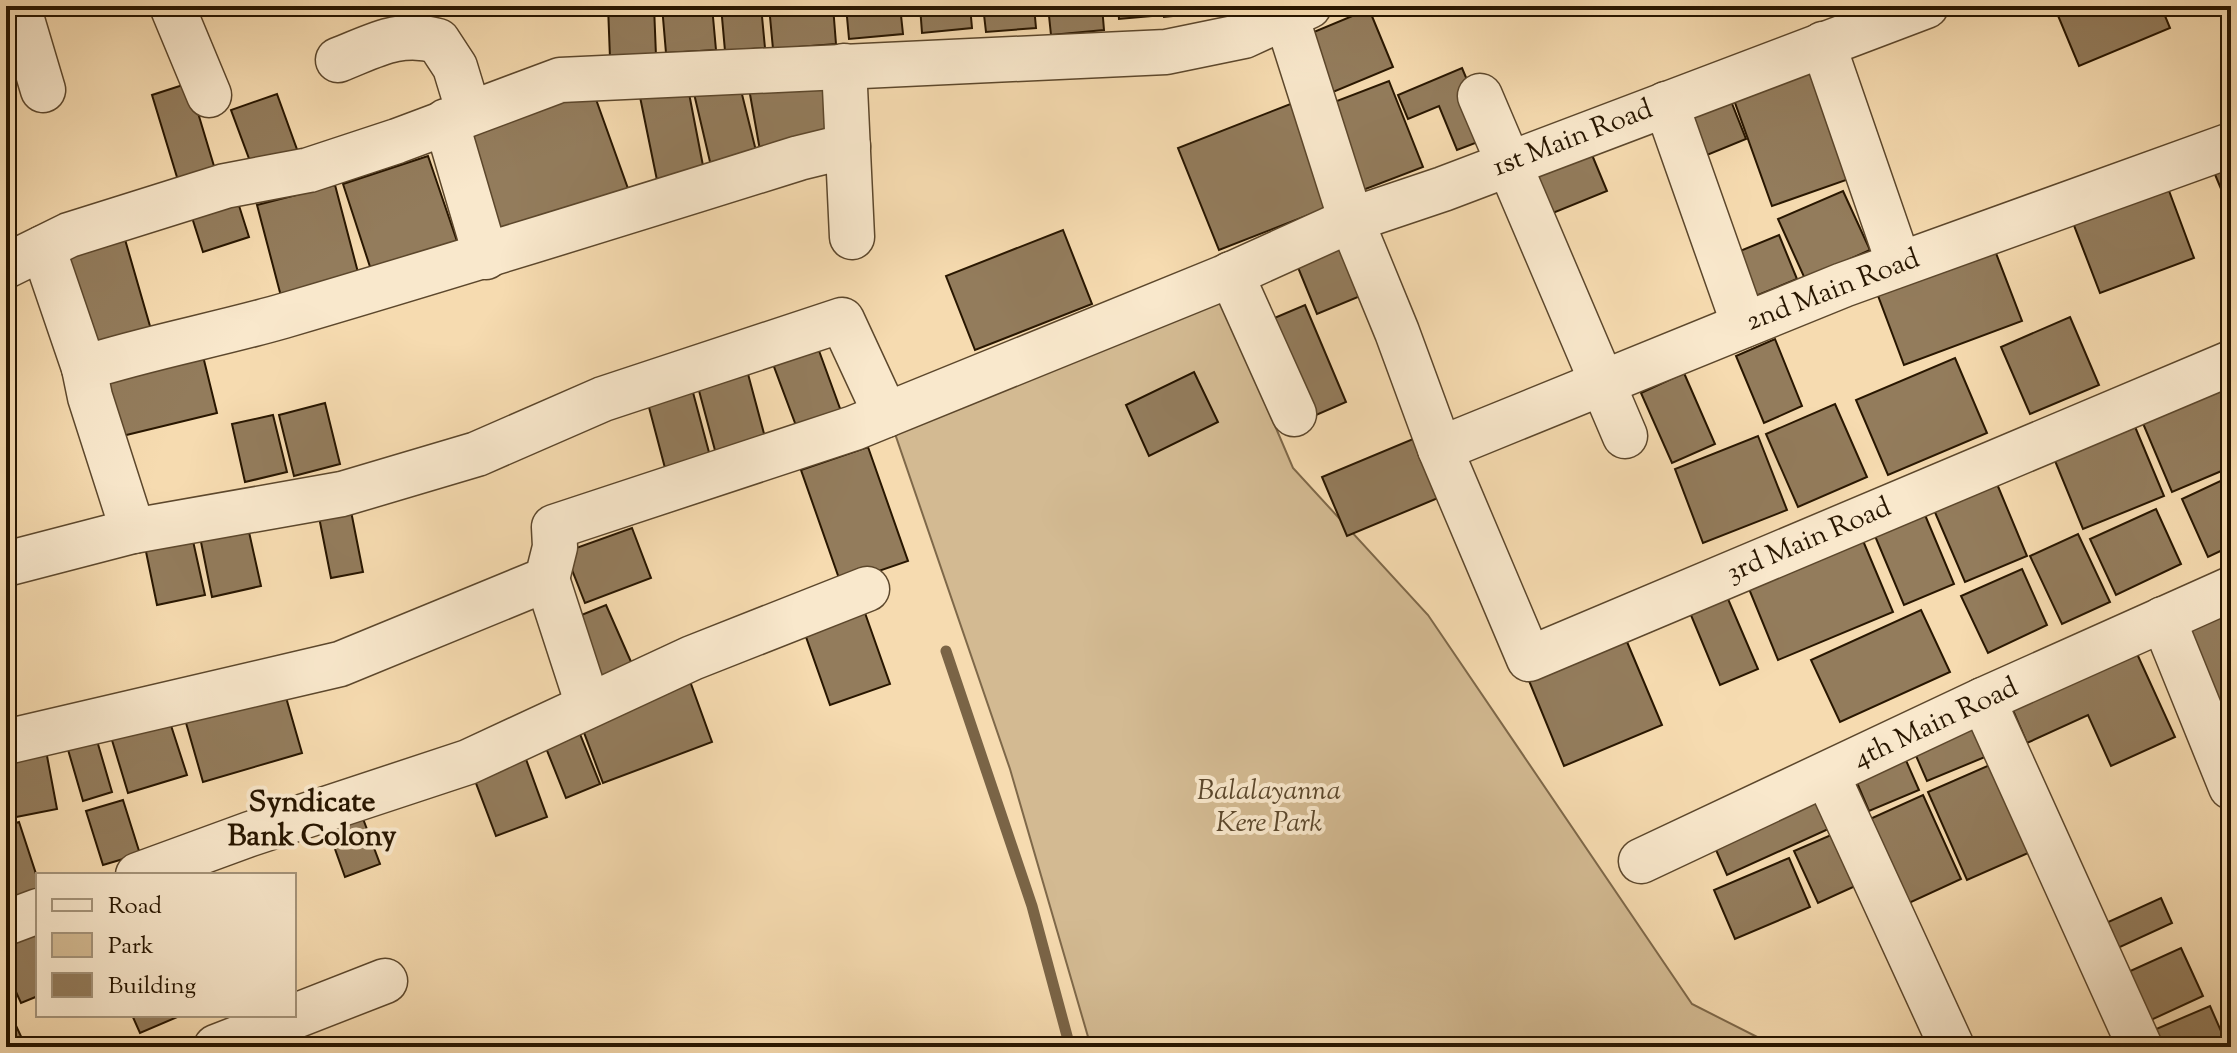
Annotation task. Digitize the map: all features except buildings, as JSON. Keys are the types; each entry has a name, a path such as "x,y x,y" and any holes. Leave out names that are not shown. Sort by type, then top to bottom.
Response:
{"street":[{"path":"18,6 43,90"},
{"path":"172,6 209,95"},
{"name":"1st Main Road","path":"547,579 555,547 554,527 854,428 1227,276 1351,220 1926,6"},
{"path":"133,531 90,397 84,368 25,257 69,235 225,186 309,170 397,141 560,80 1166,52 1244,36 1292,9 1351,220 1440,449"},
{"path":"338,60 396,37 420,36 438,41 455,67 458,117 486,257"},
{"path":"1823,44 1899,264"},
{"path":"844,66 852,237"},
{"path":"1480,96 1625,436"},
{"path":"1666,104 1744,325"},
{"name":"2nd Main Road","path":"1440,449 1899,264 2231,145"},
{"path":"84,368 129,353 266,321 486,257 799,158 848,146"},
{"path":"1227,276 1294,414"},
{"path":"6,564 133,531 342,494 477,454 603,399 842,320 886,415"},
{"name":"3rd Main Road","path":"1440,449 1529,659 2231,363"},
{"path":"6,742 340,664 547,579 588,705"},
{"path":"143,873 250,834 468,762 692,658 867,589"},
{"name":"4th Main Road","path":"1641,861 1983,700 2231,589"},
{"path":"2163,619 2231,787"},
{"path":"1983,700 2140,1047"},
{"path":"1827,775 1952,1047"},
{"path":"6,923 36,912"},
{"path":"296,1016 385,981"},
{"path":"216,1047 293,1017"}],"green space":[{"name":"Balalayanna Kere Park","path":"1217,290 1293,468 1428,615 1692,1004 1777,1047 1091,1047 1010,769 891,422"}],"waterway":[{"path":"946,651 1032,906 1070,1047"}],"district":[{"name":"Syndicate Bank Colony","path":"312,820"}]}
